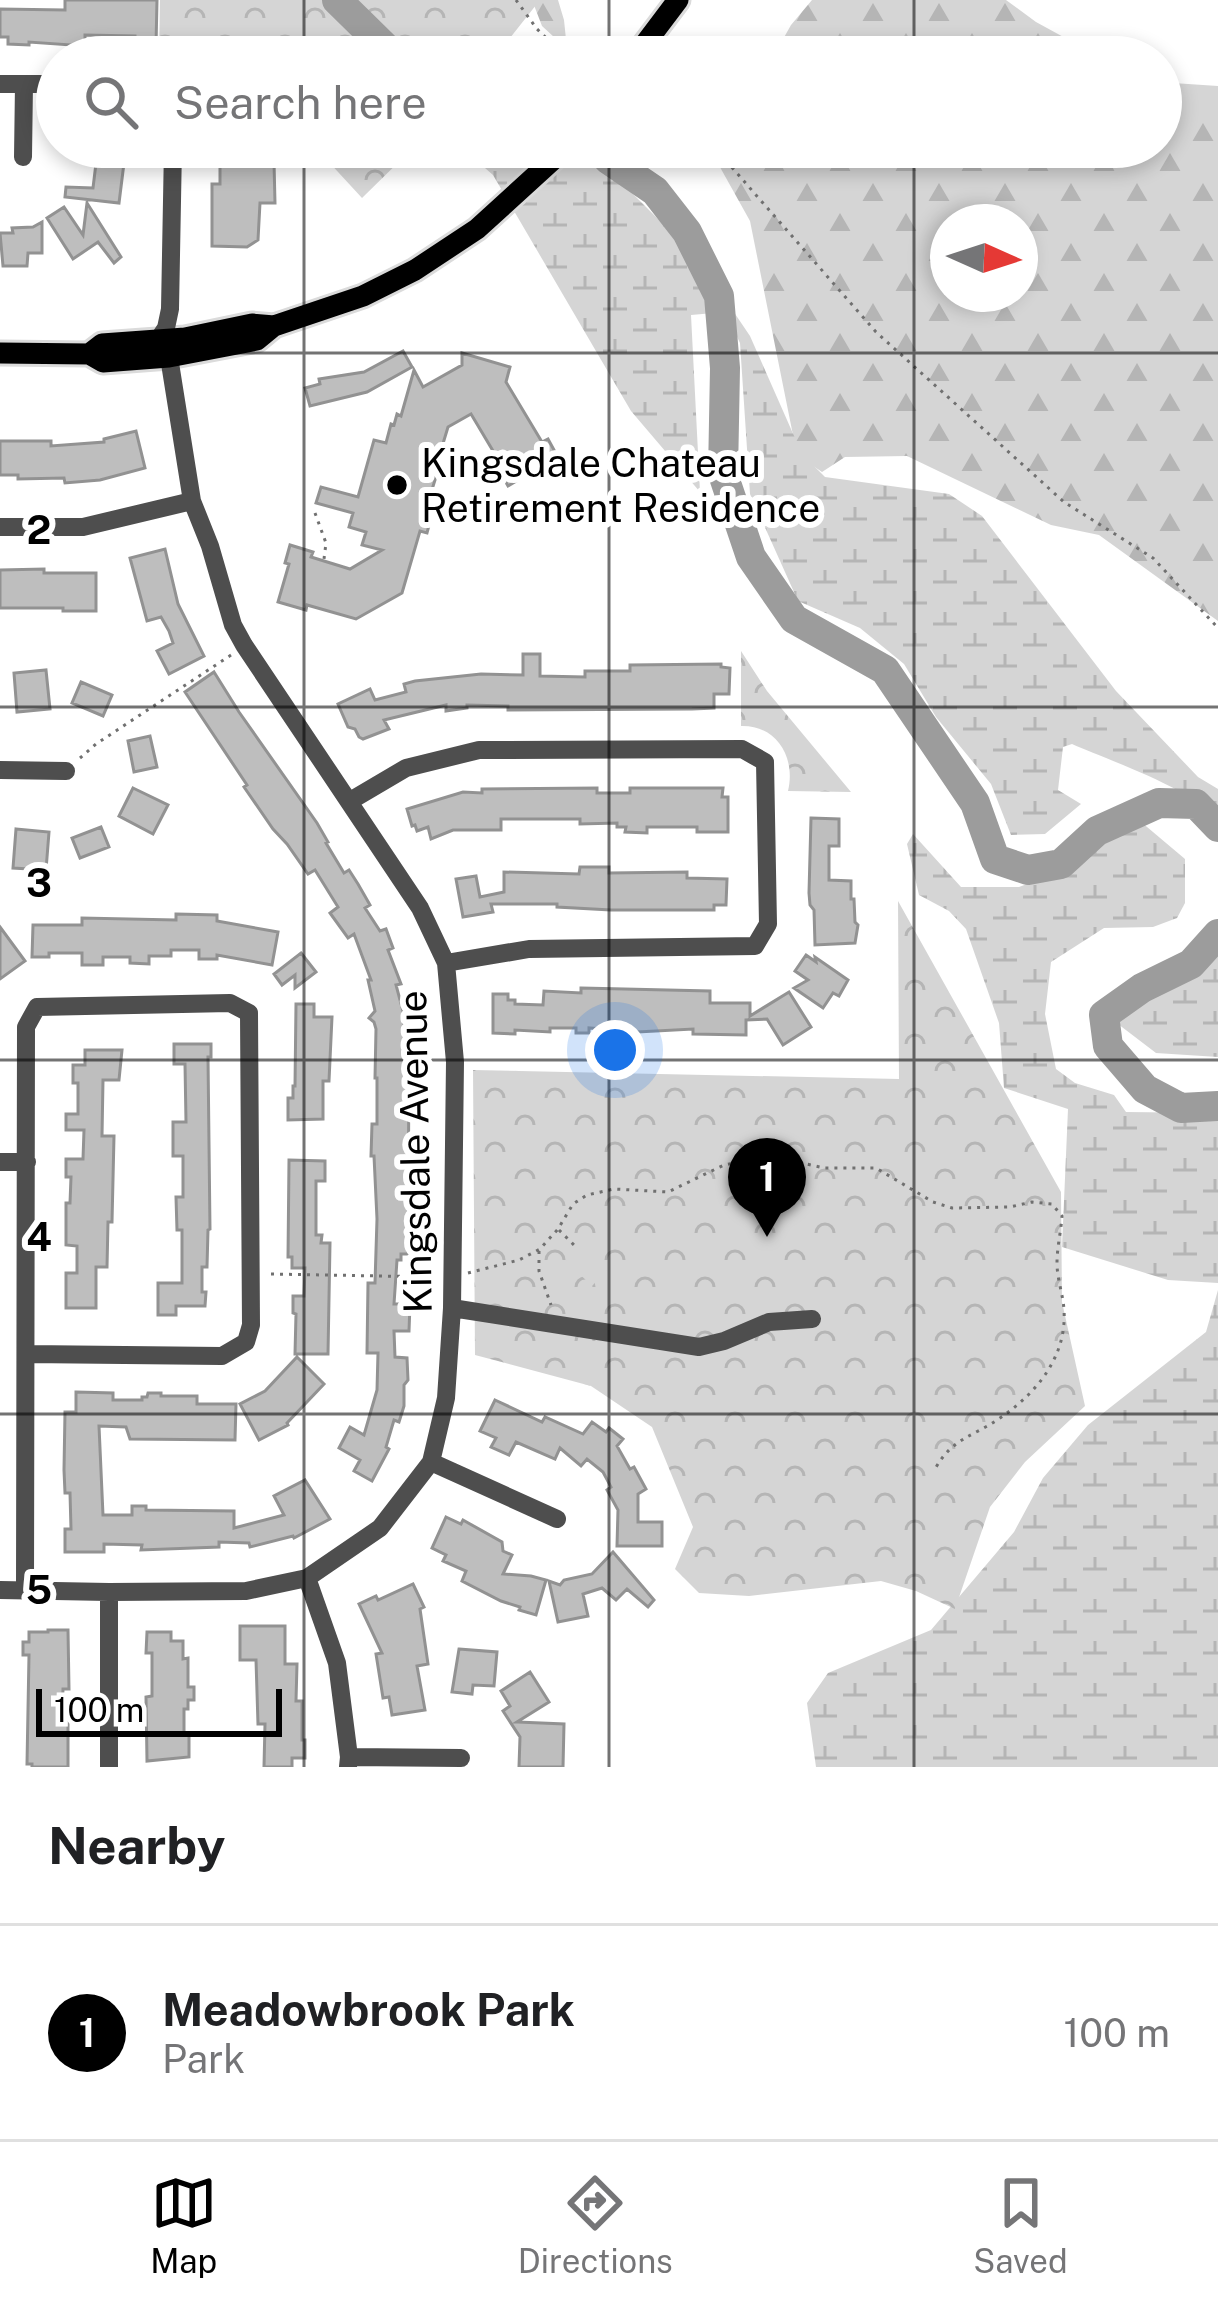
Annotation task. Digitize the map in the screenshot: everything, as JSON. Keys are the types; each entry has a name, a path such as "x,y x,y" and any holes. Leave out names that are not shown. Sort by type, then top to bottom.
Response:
{"main road":[{"path":"651,36 678,0"},
{"path":"0,353 89,354 103,362 163,348 256,340 274,326 363,296 415,270 477,229 544,168"}],"street":[{"path":"0,84 36,84"},
{"path":"23,157 24,84"},
{"path":"163,348 170,318 173,168"},
{"name":"Kingsdale Avenue","path":"0,1590 246,1591 308,1578 380,1528 430,1462 446,1398 452,1308 454,1062 446,963 420,908 233,625 192,501 163,348"},
{"path":"0,527 83,527 192,501"},
{"path":"350,801 406,768 479,750 742,748 765,762 768,924 755,946 529,949 446,963"},
{"path":"0,770 66,771"},
{"path":"25,1590 26,1028 37,1007 230,1003 249,1013 251,1324 246,1342 222,1355 26,1354"},
{"path":"0,1162 27,1162"},
{"path":"452,1308 699,1347 769,1322 812,1319"},
{"path":"430,1462 556,1519"},
{"path":"308,1578 337,1663 348,1762 461,1758"},
{"path":"109,1592 110,1767"}],"path":[{"path":"516,0 544,36"},
{"path":"733,168 877,332 1064,502 1153,558 1218,628"},
{"path":"315,514 326,543 324,559"},
{"path":"66,771 96,744 244,645"},
{"path":"251,1273 452,1277 518,1260 540,1249 573,1204 587,1195 607,1189 674,1190 724,1166 760,1158 824,1168 876,1168 952,1208 1052,1204 1061,1216 1057,1267 1064,1314 1056,1357 1021,1400 1001,1418 952,1446 935,1469"},
{"path":"558,1229 578,1249"},
{"path":"540,1249 539,1271 548,1300 574,1328"}],"green space":[{"path":"160,0 540,0 512,36 159,36"},
{"path":"532,0 558,0 566,36 553,36 542,26"},
{"path":"812,0 1006,0 1062,36 785,36"},
{"path":"1182,84 1218,86 1218,621 1099,535 1051,525 907,456 845,457 822,472 797,455 750,221 720,168 1182,168"},
{"path":"334,168 393,168 362,198"},
{"path":"485,168 607,168 698,259 750,336 802,454 825,477 949,494 982,516 1116,691 1198,777 1218,789 1218,824 1210,812 1175,789 1072,744 1063,747 1058,790 1081,804 1045,834 1011,835 991,784 936,717 904,664 860,628 798,601 750,494 740,343 725,312 691,315 700,492 631,411"},
{"path":"741,651 767,691 851,792 788,791 789,767 781,746 765,731 741,726"},
{"path":"1134,816 1185,859 1185,903 1177,918 1153,927 1104,928 1051,962 1045,1014 1056,1069 1075,1083 1114,1095 1126,1112 1218,1113 1218,1283 1168,1280 1062,1247 1068,1109 1004,1088 999,1023 966,929 949,911 919,895 907,844 913,834 961,887 1019,887 1051,875 1086,837"},
{"path":"898,901 1061,1192 1062,1302 1085,1406 1025,1462 990,1507 955,1609 881,1581 749,1596 699,1593 675,1569 693,1527 652,1427 591,1386 475,1355 473,1070 899,1079"},
{"path":"1218,935 1218,1057 1156,1053 1118,1024 1111,1006 1122,990"},
{"path":"581,1245 607,1270 592,1286 566,1261"},
{"path":"1218,1290 1218,1767 816,1767 807,1703 828,1673 931,1630 1014,1532 1043,1478 1088,1425 1206,1332"}],"building":[{"path":"65,0 157,0 156,36 36,36 36,42 29,45 8,44 8,37 0,37 0,9 65,10"},
{"path":"95,168 123,168 119,203 65,197 66,187 93,188"},
{"path":"220,168 274,168 275,203 260,203 258,240 247,247 212,246 212,184 220,184"},
{"path":"87,203 121,257 114,263 98,242 73,259 47,218 64,207 83,235"},
{"path":"42,222 42,253 28,253 27,266 3,266 0,233"},
{"path":"403,351 412,367 367,392 310,406 305,388 320,384 319,379 364,372"},
{"name":"Kingsdale Chateau Retirement Residence","path":"462,353 510,367 506,382 542,442 548,439 560,461 508,486 471,414 448,427 424,515 431,518 427,533 420,531 402,593 356,619 278,602 290,545 350,569 382,550 362,545 366,532 349,527 353,513 316,503 321,487 358,497 374,440 386,443 391,424 397,414 401,416 414,370 423,387 462,365"},
{"path":"136,431 145,468 65,483 64,478 0,475 0,441 51,441 51,446 104,442"},
{"path":"165,549 178,604 204,656 169,674 157,651 173,643 169,631 161,617 147,621 130,558"},
{"path":"44,569 44,573 96,573 96,611 0,608 0,570"},
{"path":"523,654 540,654 540,676 585,677 585,671 630,671 630,665 721,664 730,668 729,694 714,694 714,708 692,709 508,710 508,706 467,705 446,711 446,705 384,720 389,729 363,739 348,727 338,704 370,689 375,700 406,692 404,684 415,681 523,675"},
{"path":"46,670 50,709 17,712 14,673"},
{"path":"214,672 317,823 344,873 349,870 358,884 370,905 365,908 380,931 386,929 401,984 396,985 405,1052 409,1052 408,1254 397,1260 394,1304 410,1304 409,1331 394,1331 395,1357 407,1358 408,1380 399,1422 394,1420 389,1449 372,1481 354,1471 360,1460 339,1448 350,1427 364,1435 377,1390 378,1353 367,1353 368,1283 375,1283 377,1219 371,1156 377,1078 376,1029 369,1018 375,1011 371,980 354,934 348,938 330,913 338,907 315,870 308,874 273,829 185,692"},
{"path":"81,682 112,695 103,716 72,703"},
{"path":"150,736 157,767 134,772 128,741"},
{"path":"133,788 168,805 153,834 119,816"},
{"path":"597,788 597,793 630,793 630,788 723,788 722,797 728,797 728,832 647,827 647,833 625,832 626,827 617,827 617,823 580,824 580,819 501,819 501,830 453,830 431,839 428,827 417,831 412,826 407,809 463,792 482,793 482,789"},
{"path":"811,818 839,819 839,846 829,846 829,880 851,881 858,925 855,943 815,945 809,893"},
{"path":"101,827 109,847 80,858 72,838"},
{"path":"16,829 49,832 46,870 13,868"},
{"path":"580,867 609,867 609,873 687,872 687,878 727,879 726,905 714,905 714,910 611,910 491,904 493,912 463,917 456,879 476,876 480,897 504,892 504,872 579,874"},
{"path":"176,914 217,915 217,921 278,932 272,965 217,955 217,959 199,959 199,950 149,956 149,964 130,963 130,957 103,957 103,965 82,965 82,953 32,957 33,925 82,925 82,918 176,920"},
{"path":"0,927 25,961 0,979"},
{"path":"301,953 316,972 295,988 295,975 282,985 274,974"},
{"path":"806,955 848,980 839,996 833,993 823,1008 794,988 808,980 795,971"},
{"path":"581,988 710,991 710,1003 750,1003 750,1016 789,992 811,1027 783,1045 767,1019 746,1020 746,1035 693,1034 693,1029 589,1028 589,1033 550,1028 550,1032 493,1033 493,994 508,994 515,1004 543,1005 544,991 581,993"},
{"path":"296,1004 314,1004 314,1017 332,1017 323,1119 288,1120 288,1098 293,1098 295,1086"},
{"path":"174,1044 211,1044 210,1229 207,1267 202,1267 205,1306 176,1306 176,1315 158,1315 158,1283 182,1283 182,1230 177,1230 176,1197 183,1197 183,1156 173,1156 173,1122 186,1122 185,1064 174,1064"},
{"path":"85,1050 122,1050 119,1080 103,1080 102,1136 114,1136 112,1222 108,1222 107,1267 96,1267 96,1308 66,1308 66,1273 77,1273 77,1246 66,1245 71,1177 66,1177 66,1159 83,1159 84,1130 66,1130 66,1114 78,1114 73,1065 85,1065"},
{"path":"289,1160 325,1161 325,1181 316,1181 316,1235 322,1235 321,1243 330,1243 328,1354 295,1354 293,1296 304,1296 305,1268 292,1268 292,1257 288,1257"},
{"path":"297,1357 324,1384 288,1425 259,1440 240,1404 265,1391"},
{"path":"76,1392 113,1393 113,1400 142,1400 148,1393 161,1393 197,1396 197,1404 236,1404 235,1440 130,1439 126,1427 99,1426 103,1515 132,1515 132,1506 234,1511 234,1528 284,1515 274,1496 305,1480 330,1519 294,1538 250,1547 249,1543 219,1542 219,1547 141,1550 142,1545 104,1544 104,1552 65,1552 65,1529 71,1529 70,1493 65,1493 65,1412 76,1412"},
{"path":"495,1400 542,1422 545,1417 583,1434 592,1422 623,1439 617,1446 646,1489 638,1494 638,1522 662,1522 662,1546 617,1546 618,1510 607,1490 611,1487 603,1472 587,1459 581,1466 560,1448 555,1459 516,1442 509,1455 491,1447 496,1438 480,1431"},
{"path":"446,1517 461,1524 463,1520 502,1542 503,1551 512,1555 503,1574 546,1580 536,1615 462,1581 466,1571 443,1561 446,1555 432,1548"},
{"path":"613,1552 654,1600 648,1607 627,1589 616,1600 602,1588 583,1594 588,1616 558,1622 549,1581 560,1585 592,1574"},
{"path":"413,1584 424,1607 420,1609 428,1664 417,1666 425,1710 392,1715 389,1697 383,1698 376,1654 382,1653 359,1604"},
{"path":"240,1626 285,1626 285,1664 297,1664 296,1701 302,1701 305,1740 305,1758 292,1758 292,1767 264,1767 265,1724 258,1724 256,1660 240,1660"},
{"path":"68,1630 69,1689 63,1689 62,1722 68,1722 68,1767 27,1764 29,1655 23,1655 23,1642 29,1642 29,1632"},
{"path":"147,1632 171,1632 171,1641 183,1641 188,1687 194,1687 194,1700 188,1700 188,1709 184,1709 189,1757 147,1761 146,1697 152,1696 152,1653 146,1653"},
{"path":"459,1649 497,1652 494,1686 473,1685 472,1694 452,1692"},
{"path":"530,1672 549,1702 517,1722 564,1724 563,1767 519,1767 520,1737 503,1711 510,1706 501,1691"}],"waterway":[{"path":"337,0 374,36"},
{"path":"621,168 655,191 687,232 719,296 725,368 723,474 751,557 794,619 885,670 975,803 995,859 1028,870 1061,864 1097,831 1159,803 1196,804 1218,827"},
{"path":"1218,934 1191,964 1142,988 1104,1015 1108,1046 1145,1089 1181,1108 1218,1106"}],"place":[{"name":"Kingsdale Chateau Retirement Residence","path":"397,485"},
{"name":"Meadowbrook Park","path":"767,1237"}]}
